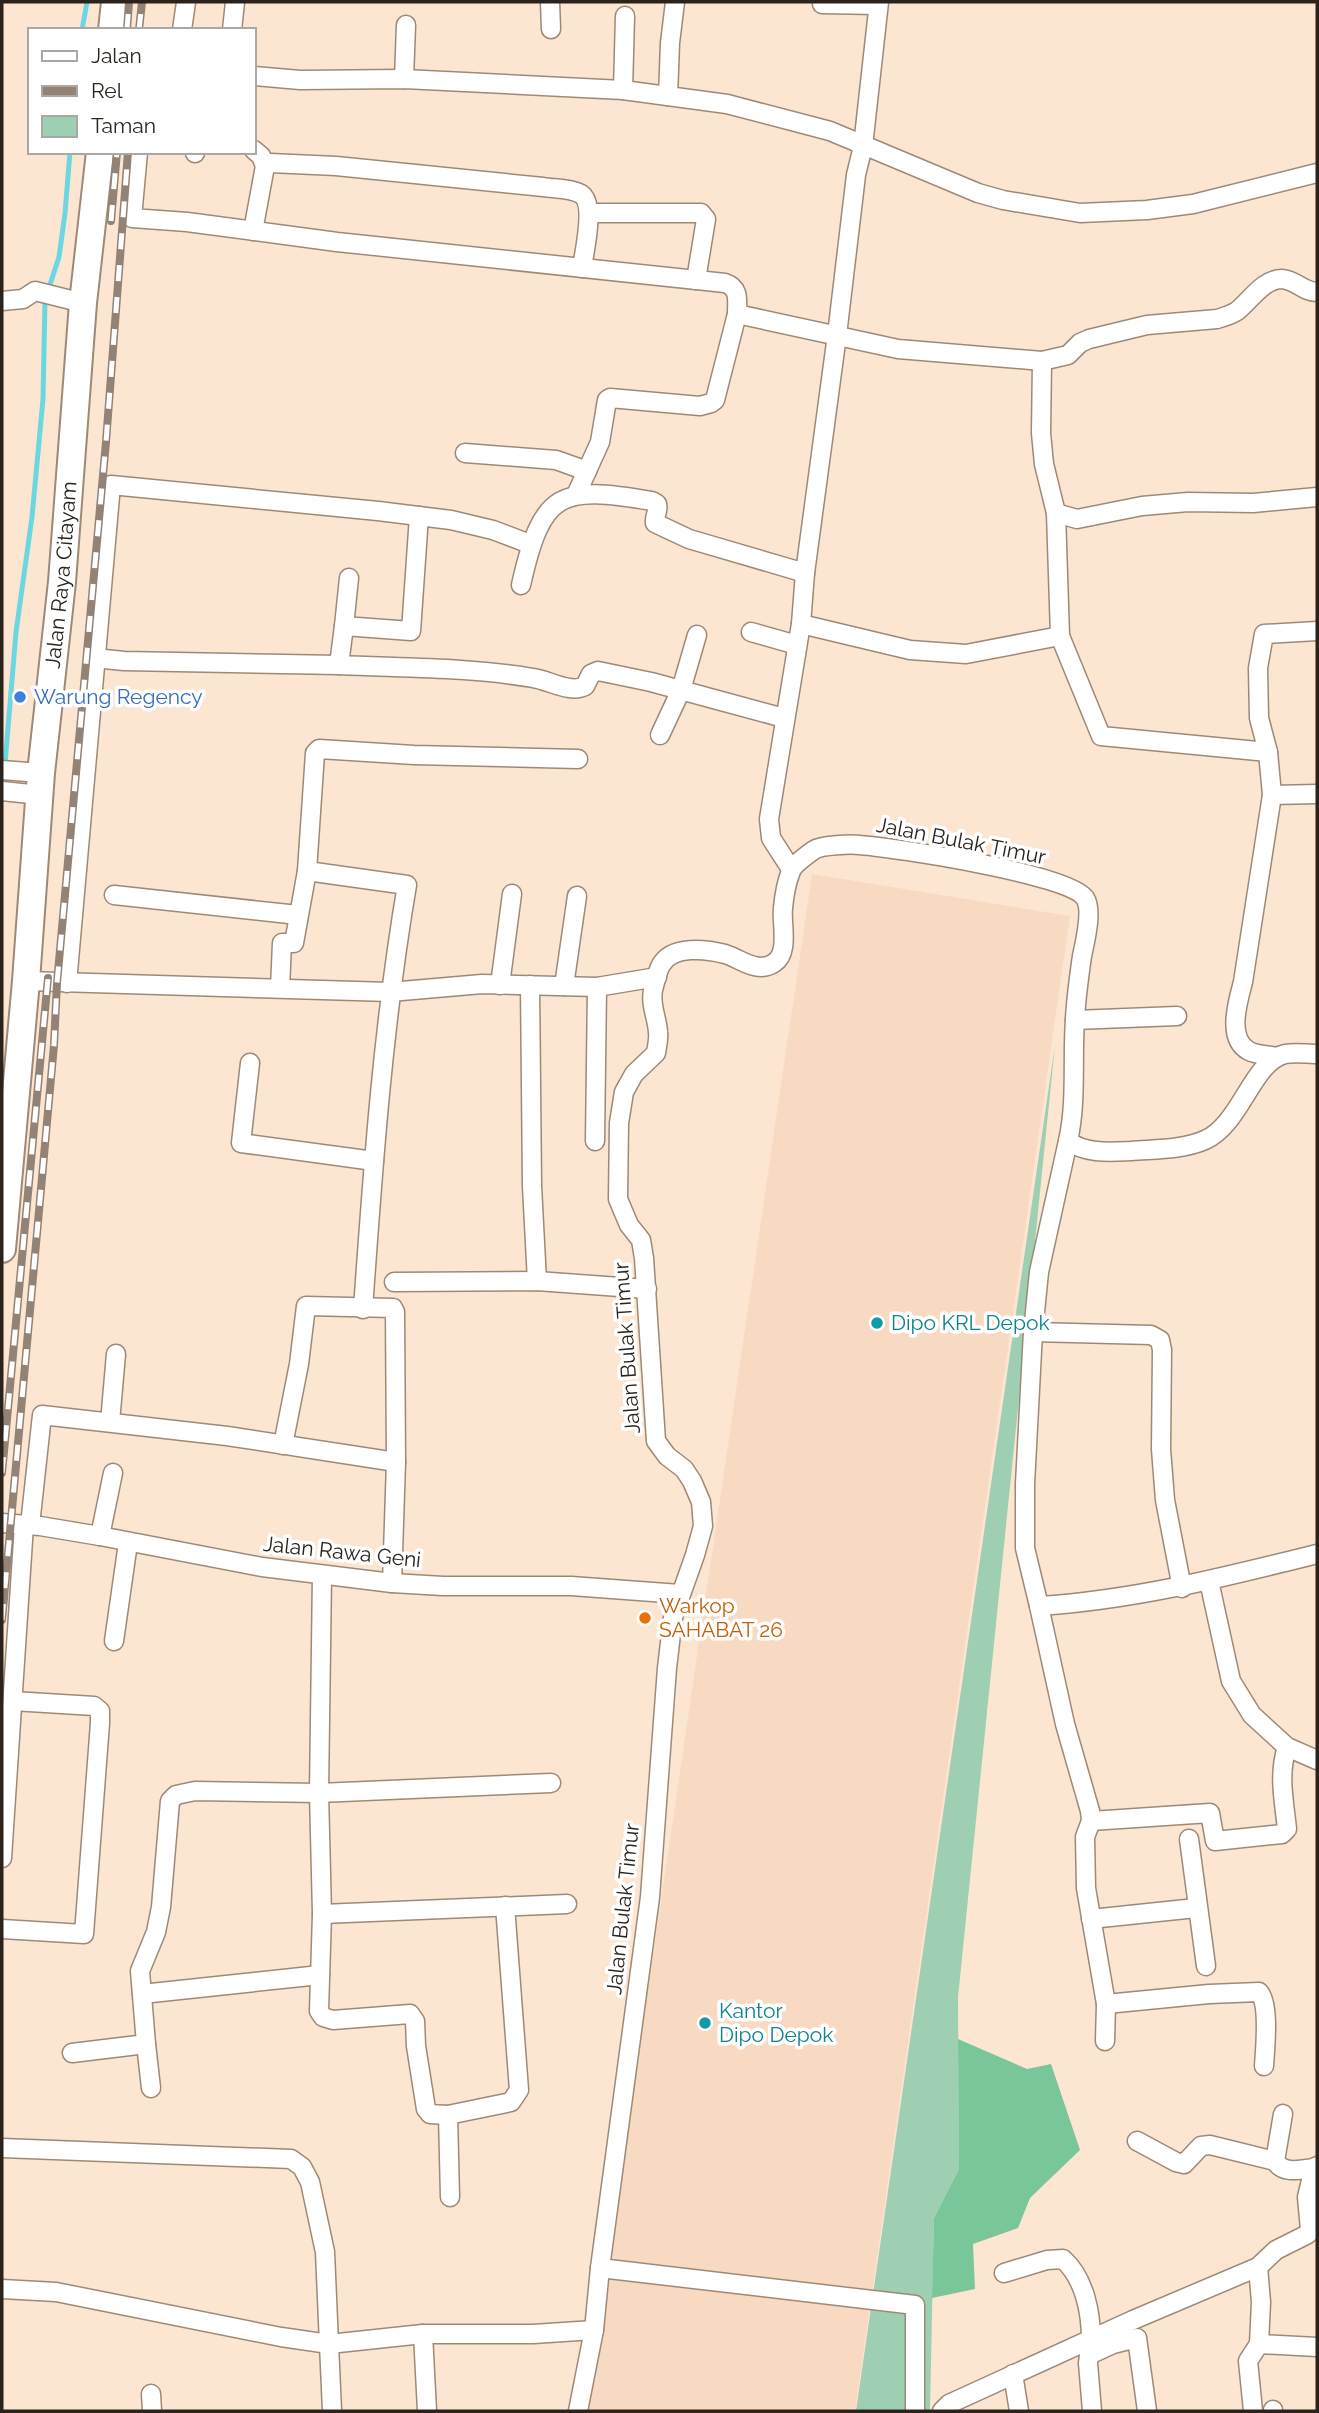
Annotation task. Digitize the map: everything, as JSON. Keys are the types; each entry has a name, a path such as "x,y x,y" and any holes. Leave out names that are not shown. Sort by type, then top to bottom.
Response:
{"main road":[{"path":"112,28 115,2"},
{"name":"Jalan Raya Citayam","path":"2,1249 11,1051 26,981 32,783 62,582 75,300 100,154"}],"street":[{"path":"182,28 186,2"},
{"path":"232,28 235,2"},
{"path":"550,2 551,29"},
{"path":"668,96 675,2"},
{"path":"26,981 390,992 500,985 597,987 657,977 661,963 673,954 685,951 703,950 726,954 745,964 758,967 775,963 782,953 783,906 791,869 771,838 769,819 801,624 805,573 856,175 863,146 878,4 822,4"},
{"path":"623,90 625,16"},
{"path":"404,79 406,25"},
{"path":"256,76 334,81 404,79 623,90 727,104 830,131 978,194 1080,213 1147,210 1193,204 1317,173"},
{"path":"253,231 265,166 256,152"},
{"path":"138,154 132,218 187,222 337,242 734,286 737,291 737,314 715,400 711,404 700,406 610,398 600,442 576,495"},
{"path":"265,166 274,162 336,166 573,191 584,197 589,213 582,268"},
{"path":"589,213 701,213 706,219 696,280"},
{"path":"737,314 898,349 1042,361 1068,355 1084,341 1112,333 1147,325 1227,317 1271,281 1280,279 1293,282 1304,290 1317,292"},
{"path":"2,301 23,299 35,290 75,300"},
{"path":"1042,361 1042,443 1044,464 1056,513 1060,636 1101,736 1268,752"},
{"path":"465,453 556,460 587,471"},
{"path":"67,983 111,485 419,516 493,530 530,544"},
{"path":"521,585 530,544 550,507 557,501 590,492 652,501 657,504 655,523 660,527 689,539 805,573"},
{"path":"1056,513 1077,519 1142,506 1188,502 1253,503 1317,497"},
{"path":"344,626 411,631 419,516"},
{"path":"339,665 349,578"},
{"path":"801,624 911,650 966,654 1060,636"},
{"path":"1278,1057 1249,1051 1240,1041 1236,1009 1243,982 1272,795 1268,752 1259,718 1258,668 1264,634 1317,631"},
{"path":"751,632 797,645"},
{"path":"660,735 681,690 697,635"},
{"path":"94,658 124,661 339,665 498,674 535,678 576,689 585,686 591,674 598,671 785,718"},
{"path":"279,988 282,943 294,943 307,871 315,753 319,749 414,755 578,759"},
{"path":"2,770 32,783"},
{"path":"2,791 32,783"},
{"path":"1272,795 1317,794"},
{"name":"Jalan Bulak Timur","path":"791,869 816,848 857,844 985,865 1060,884 1080,892 1088,904 1075,1020 1073,1109 1039,1272 1025,1484 1026,1548 1065,1724 1091,1821"},
{"path":"307,871 407,885 390,992 363,1309"},
{"path":"500,985 512,894"},
{"path":"114,895 298,915"},
{"path":"564,986 577,895"},
{"name":"Jalan Bulak Timur","path":"579,2411 607,2268 650,1896 673,1617 703,1526 701,1502 684,1468 667,1455 656,1441 647,1289 641,1240 629,1225 618,1199 616,1175 624,1092 634,1074 656,1053 658,1032 653,1011 653,992 657,977"},
{"path":"530,985 537,1281"},
{"path":"595,1141 597,987"},
{"path":"1075,1020 1178,1016"},
{"path":"1068,1141 1078,1148 1098,1152 1183,1147 1206,1140 1230,1120 1267,1065 1287,1053 1317,1054"},
{"path":"250,1063 241,1143 374,1161"},
{"path":"394,1282 537,1281 647,1289"},
{"path":"283,1444 299,1364 306,1306 393,1308 396,1462 393,1583"},
{"path":"1033,1332 1151,1335 1160,1340 1161,1449 1165,1500 1181,1588"},
{"path":"110,1422 116,1354"},
{"path":"2,1857 27,1525 42,1415 283,1444 396,1462"},
{"path":"100,1536 113,1474"},
{"name":"Jalan Rawa Geni","path":"2,1523 100,1536 262,1567 393,1583 443,1586 571,1586 680,1594"},
{"path":"114,1640 128,1543"},
{"path":"1039,1606 1097,1601 1181,1588 1317,1554"},
{"path":"323,1575 319,1793 323,1914 319,2011 323,2017 333,2020 410,2014 415,2021 416,2046 426,2109 430,2114 448,2115 512,2102 519,2090 505,1906"},
{"path":"1209,1581 1231,1681 1252,1715 1287,1747 1317,1760"},
{"path":"2,1929 84,1934 100,1723 100,1711 94,1706 13,1701"},
{"path":"1105,2041 1106,2004 1086,1888 1085,1837 1091,1821 1210,1813 1215,1842 1282,1834 1287,1829 1281,1768 1287,1747"},
{"path":"151,2088 141,1966 156,1932 170,1801 176,1794 195,1791 319,1793 551,1783"},
{"path":"1189,1839 1196,1908 1206,1966"},
{"path":"323,1914 567,1904"},
{"path":"1091,1919 1196,1908"},
{"path":"142,1994 320,1975"},
{"path":"1106,2004 1258,1992 1263,1999 1266,2026 1264,2066"},
{"path":"72,2053 146,2044"},
{"path":"1275,2161 1283,2114"},
{"path":"448,2115 450,2197"},
{"path":"943,2411 948,2404 1013,2374 1258,2267 1276,2250 1308,2234 1310,2230 1307,2197 1315,2167 1286,2170 1279,2167 1275,2161 1210,2145 1200,2146 1184,2164 1137,2141"},
{"path":"2,2148 291,2159 302,2167 310,2182 325,2252 332,2411"},
{"path":"1004,2273 1048,2260 1063,2259 1080,2285 1087,2303 1091,2319 1091,2340"},
{"path":"1253,2411 1248,2361 1259,2344 1261,2302 1258,2267"},
{"path":"607,2268 915,2305 914,2405"},
{"path":"2,2289 56,2292 281,2337 329,2344 423,2334 533,2334 594,2330"},
{"path":"1133,2320 1147,2411"},
{"path":"423,2334 426,2411"},
{"path":"1092,2411 1089,2355 1113,2344 1137,2338"},
{"path":"1259,2344 1317,2347"},
{"path":"1013,2374 1019,2411"}],"shaded area":[{"path":"812,874 1070,916 855,2411 586,2411"}],"green space":[{"path":"1055,1045 958,1997 959,2169 934,2218 930,2411 856,2411"},
{"path":"958,2039 1027,2069 1051,2064 1080,2150 1030,2198 1018,2228 973,2244 975,2289 932,2298 934,2218 959,2169"}],"waterway":[{"path":"82,28 87,2"},
{"path":"2,800 16,632 32,517 43,399 45,300 59,257 70,154"}],"railway":[{"path":"127,28 129,2"},
{"path":"139,28 142,2"},
{"path":"111,221 117,154"},
{"path":"2,1620 106,442 128,154"},
{"path":"2,1473 48,978"}],"place":[{"name":"Warung Regency","path":"20,697"},
{"name":"Dipo KRL Depok","path":"877,1323"},
{"name":"Warkop SAHABAT 26","path":"645,1618"},
{"name":"Kantor Dipo Depok","path":"705,2023"}]}
